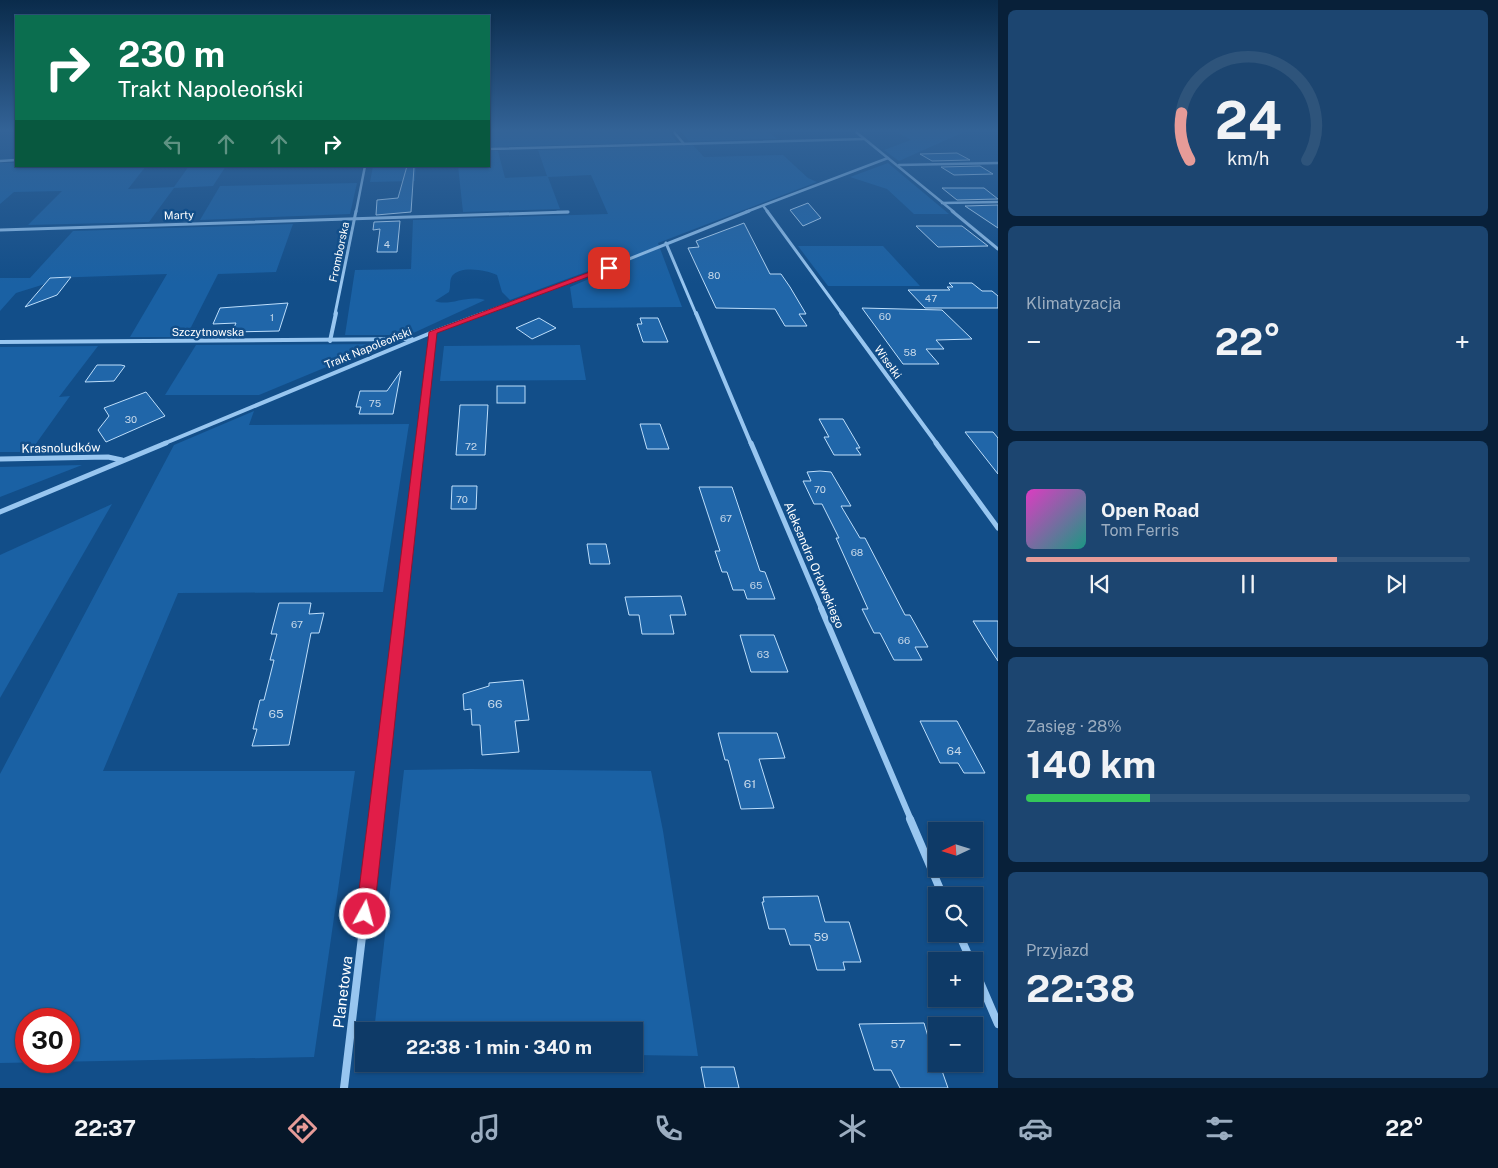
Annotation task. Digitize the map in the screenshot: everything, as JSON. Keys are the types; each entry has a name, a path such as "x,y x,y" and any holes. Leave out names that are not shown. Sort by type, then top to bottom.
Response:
{"street":[{"name":"Fromborska","path":"330,341 362,183"},
{"name":"Trakt Napoleoński","path":"0,512 433,332 614,266 666,243 825,183"},
{"path":"918,183 998,249"},
{"path":"942,203 998,202"},
{"name":"Wisełki","path":"764,207 998,528"},
{"name":"Marty","path":"0,230 568,212"},
{"name":"Aleksandra Orłowskiego","path":"666,243 939,887"},
{"name":"Planetowa","path":"344,1088 433,332"},
{"name":"Szczytnowska","path":"0,342 416,339"},
{"name":"Krasnoludków","path":"0,459 108,457 122,460"},
{"path":"983,989 998,1024"}],"shaded area":[{"path":"0,183 133,183 128,189 174,187 177,183 215,183 213,186 174,188 149,222 28,225 62,191 14,192 0,204"},
{"path":"357,183 350,214 200,220 220,186"},
{"path":"460,183 550,183 560,209 463,212"},
{"path":"594,183 815,183 658,243 682,307 573,308 570,287 610,270 602,266 510,300 502,292 497,275 480,270 461,270 452,276 449,292 435,301 446,303 472,298 485,300 409,335 345,335 355,270 411,269 413,220 608,214"},
{"path":"868,183 912,183 949,214 914,214 887,189"},
{"path":"293,224 276,272 218,274 186,337 130,337 167,274 50,278 45,284 16,293 0,311 0,278 30,278 73,231"},
{"path":"798,246 883,246 920,286 828,286"},
{"path":"382,344 259,395 165,395 196,345"},
{"path":"580,345 586,380 440,381 444,346"},
{"path":"98,346 59,397 70,396 30,452 0,452 0,347"},
{"path":"254,411 249,425 409,424 383,592 178,593 103,771 355,771 314,1057 80,1061 80,1008 15,1008 15,1063 0,1063 0,774 174,445"},
{"path":"82,465 0,497 0,467"},
{"path":"112,504 0,698 0,555"},
{"path":"404,770 651,771 663,831 698,1056 643,1055 643,1022 375,1022"}],"building":[{"path":"402,183 413,183 411,212 376,215 377,200 398,198"},
{"path":"942,188 984,188 998,199 957,200"},
{"path":"808,203 821,218 803,226 790,210"},
{"path":"998,205 998,228 965,206"},
{"path":"400,221 397,252 377,252 380,229 373,230 374,222"},
{"path":"744,223 770,274 781,274 790,287 806,314 799,314 807,326 785,326 775,309 716,308 688,248 699,247 696,241"},
{"path":"916,226 962,226 988,246 938,247"},
{"path":"71,277 57,295 25,307 50,278"},
{"path":"949,283 972,283 982,291 992,291 998,296 998,308 925,308 908,290 950,290 947,287 953,287"},
{"path":"288,303 279,331 232,332 236,323 213,324 220,308"},
{"path":"862,308 942,310 972,339 936,340 944,349 926,349 939,364 903,364"},
{"path":"539,318 556,328 532,339 516,328"},
{"path":"640,318 658,318 668,342 643,342 637,324 642,324"},
{"path":"97,365 125,366 114,381 85,382"},
{"path":"401,371 393,414 359,414 361,407 356,407 360,391 387,391"},
{"path":"497,386 525,386 525,403 497,403"},
{"path":"146,392 165,416 106,442 98,430 109,416 104,408"},
{"path":"460,405 488,405 485,455 456,455"},
{"path":"819,419 843,419 860,448 856,448 861,455 834,455 824,437 829,437"},
{"path":"640,424 660,424 669,449 647,449"},
{"path":"965,432 993,432 998,438 998,474"},
{"path":"807,472 831,472 851,506 841,506 860,538 865,538 905,615 910,615 928,647 915,647 922,660 894,660 880,633 874,633 862,609 868,609 836,538 839,538 822,504 814,504 803,481 811,481"},
{"path":"452,486 477,486 476,509 451,509"},
{"path":"699,487 732,487 760,571 765,572 775,599 747,599 744,590 733,590 727,572 722,572 715,551 720,551"},
{"path":"587,544 606,544 610,564 590,564"},
{"path":"681,596 686,615 670,615 674,634 642,634 639,615 629,615 625,597"},
{"path":"279,603 311,603 309,614 324,613 319,633 311,633 289,745 252,746 257,729 253,729 260,700 264,700 274,660 270,660 277,634 271,634"},
{"path":"973,621 998,621 998,661 985,641"},
{"path":"740,635 774,635 788,672 751,672"},
{"path":"523,680 529,720 515,721 519,752 482,755 480,725 472,725 471,709 464,710 463,694 489,686 489,683"},
{"path":"920,721 957,721 985,773 964,773 958,763 940,763"},
{"path":"718,733 777,733 785,758 759,759 774,808 741,809 728,760 725,760"},
{"path":"818,896 825,922 849,922 861,962 843,962 845,970 817,970 810,945 790,945 785,929 769,929 762,902 764,902 763,897"},
{"path":"924,1023 928,1037 928,1072 942,1072 948,1088 900,1088 891,1070 874,1070 859,1024"},
{"path":"701,1067 734,1067 739,1088 705,1088"}],"route":[{"path":"365,914 433,332 510,302 609,268"}]}
